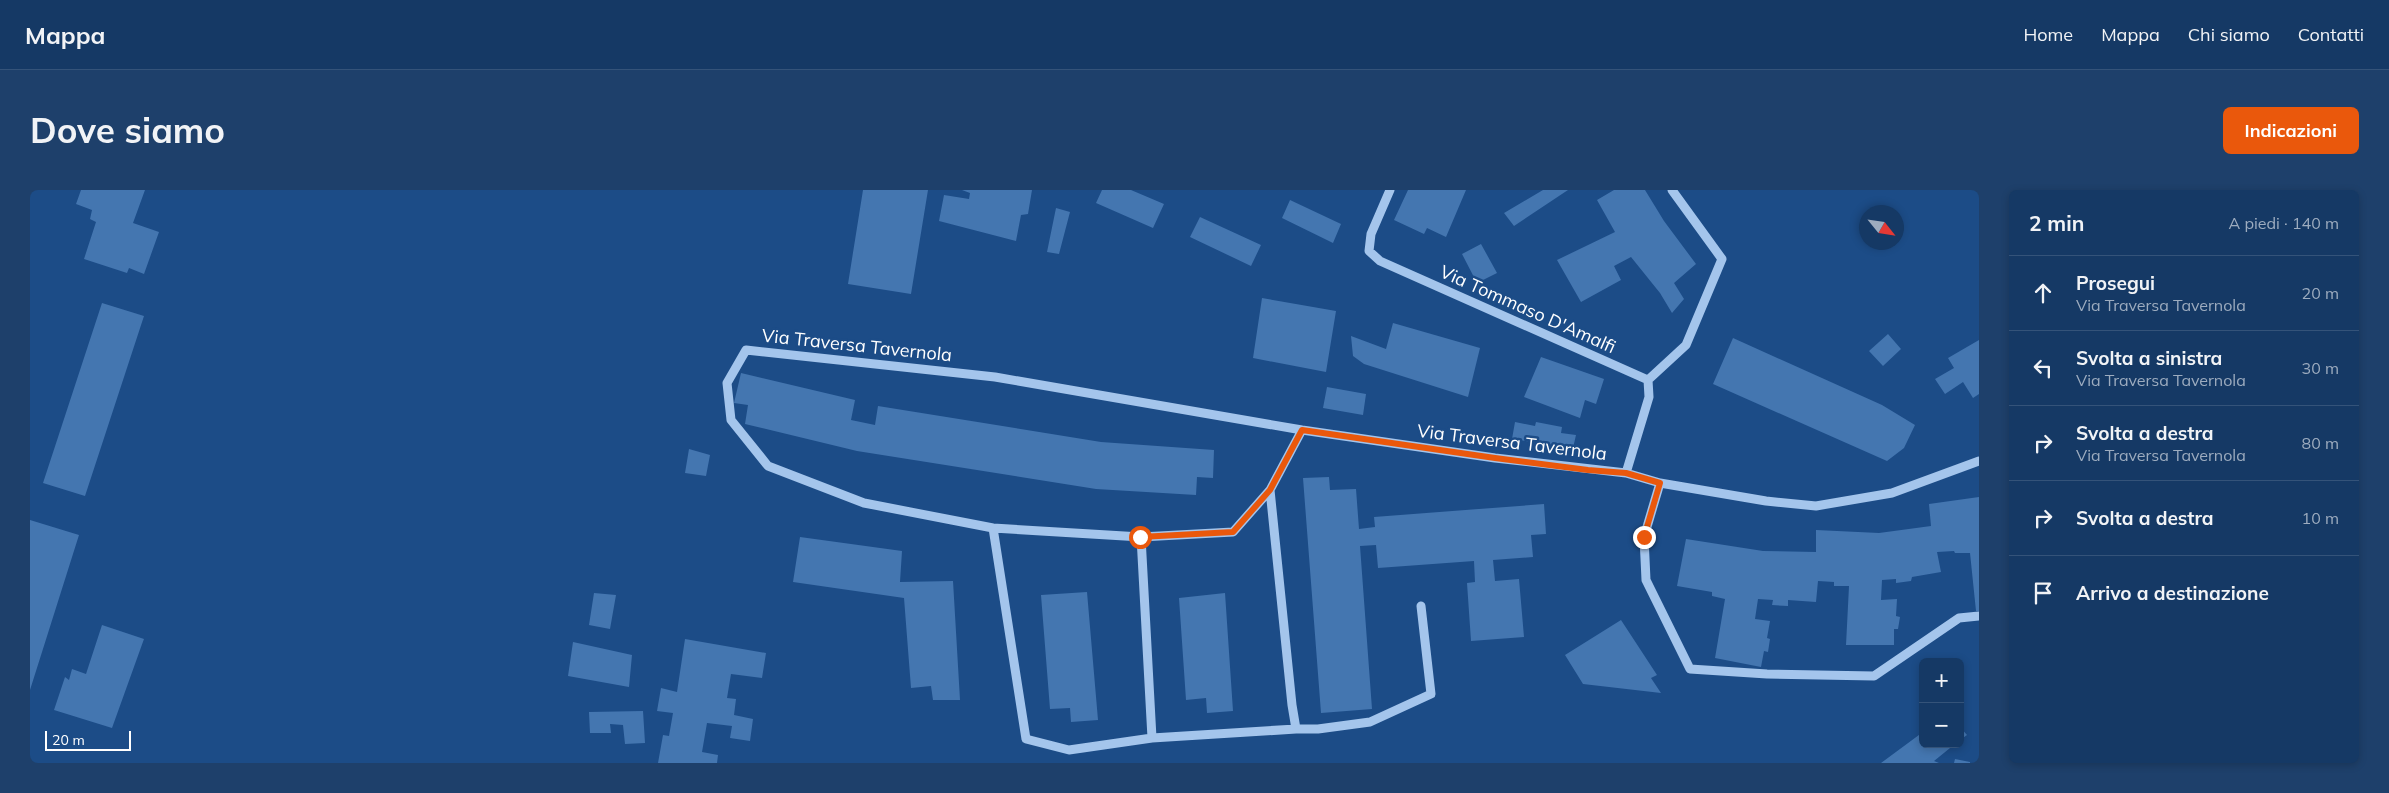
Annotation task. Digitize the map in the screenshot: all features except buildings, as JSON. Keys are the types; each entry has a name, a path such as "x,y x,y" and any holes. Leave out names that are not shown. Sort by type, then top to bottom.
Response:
{"street":[{"name":"Via Tommaso D'Amalfi","path":"1390,190 1371,234 1368,251 1380,261 1648,380"},
{"path":"1626,473 1649,398 1648,380 1686,345 1722,259 1672,190"},
{"name":"Via Traversa Tavernola","path":"1302,430 1270,490 1233,532 1140,537 993,528 864,503 768,466 730,420 727,383 746,350 995,377 1302,430 1551,465 1626,473 1660,483 1766,501 1816,506 1892,493 1979,461"},
{"path":"1660,483 1644,537 1646,580 1690,669 1767,674 1874,676 1959,618 1979,616"},
{"path":"1270,490 1296,729"},
{"path":"993,528 1026,739 1069,750 1152,738 1318,729 1370,722 1431,694 1421,606"},
{"path":"1140,537 1152,738"}],"route":[{"path":"1140,537 1233,532 1270,490 1302,430 1495,458 1626,473 1660,483 1644,537"}]}
